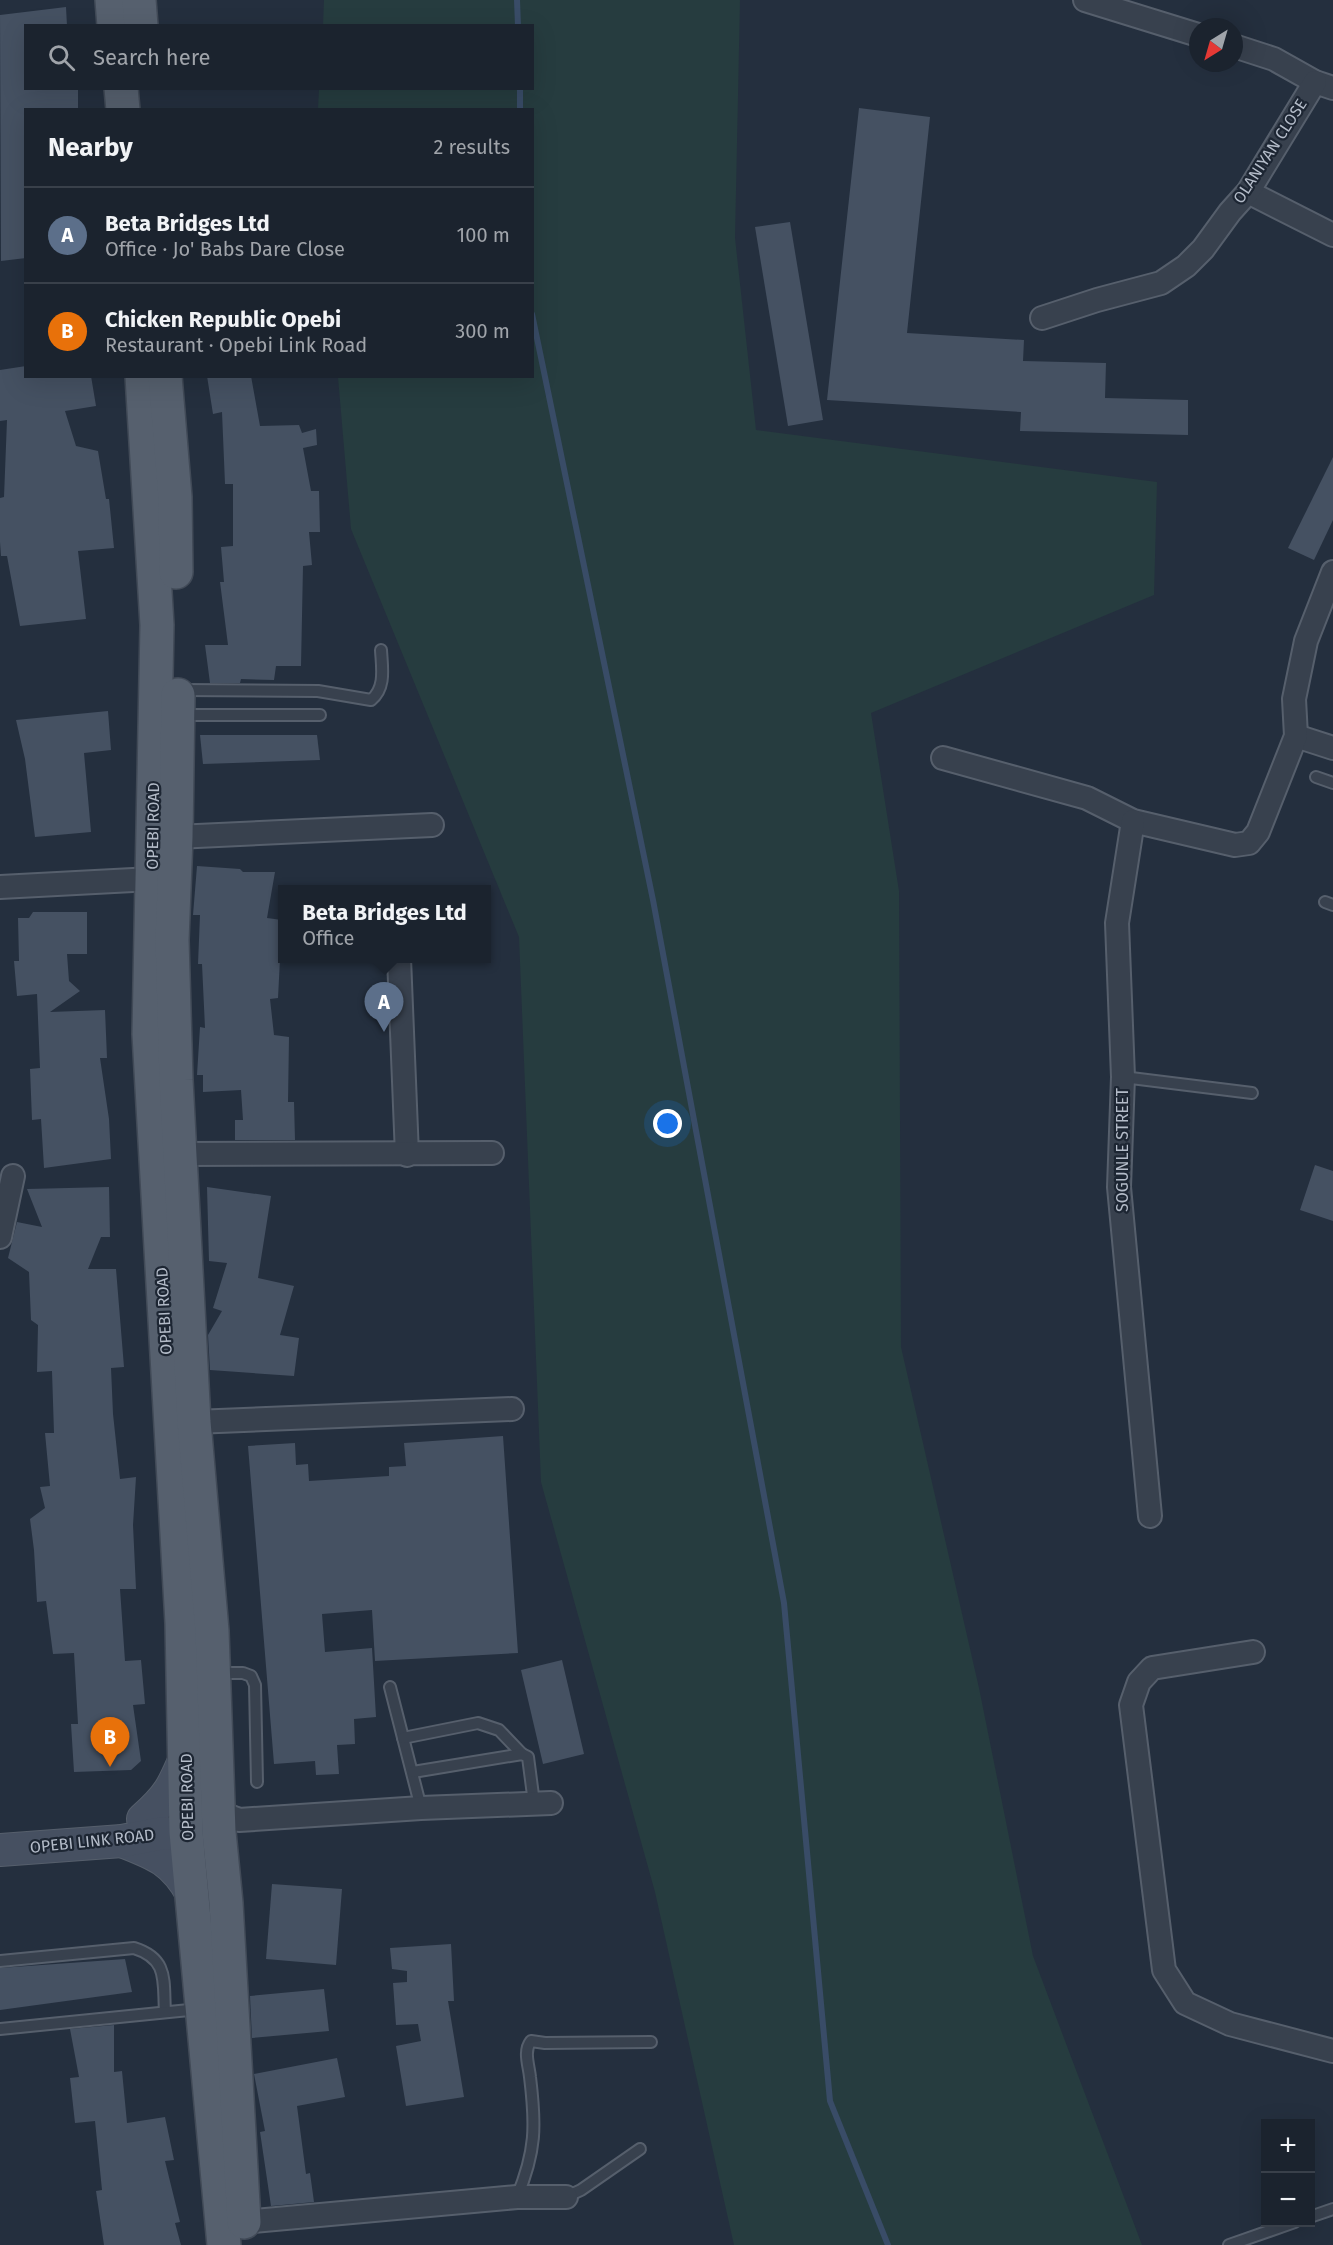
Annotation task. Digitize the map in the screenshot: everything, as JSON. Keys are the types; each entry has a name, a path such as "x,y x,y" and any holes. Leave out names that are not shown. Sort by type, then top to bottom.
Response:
{"main road":[{"path":"112,0 114,24"},
{"path":"139,0 141,24"},
{"path":"121,90 123,108"},
{"path":"144,90 146,108"},
{"name":"OPEBI ROAD","path":"142,378 154,547 163,880 172,999 194,1422 213,1631 214,1673 226,1821 226,1903 238,2237"},
{"name":"OPEBI ROAD","path":"165,378 175,497 176,837 163,880 149,1034 183,1623 186,1823 202,2008 238,2237"},
{"path":"186,1755 171,1791 164,1801 132,1830 154,1853 182,1876 192,1894"},
{"name":"OPEBI LINK ROAD","path":"0,1850 186,1823 226,1821"},
{"name":"OPEBI LINK ROAD","path":"0,1828 132,1830"}],"street":[{"path":"1085,0 1189,32"},
{"name":"OLANIYAN CLOSE","path":"1042,318 1161,283 1186,266 1203,249 1248,192 1324,85 1274,59 1243,49"},
{"path":"1248,192 1333,235"},
{"path":"942,758 1087,798 1133,821 1234,845 1249,843 1258,832 1296,736 1294,699 1306,642 1333,572"},
{"path":"1296,736 1333,748"},
{"name":"SOGUNLE STREET","path":"1133,821 1117,923 1123,1077 1119,1188 1150,1516"},
{"path":"176,837 432,825"},
{"path":"0,887 163,880"},
{"path":"399,963 407,1155"},
{"path":"179,1154 492,1153"},
{"path":"0,1237 13,1176"},
{"path":"194,1422 512,1409"},
{"path":"1253,1652 1152,1668 1140,1682 1131,1706 1164,1971 1185,2003 1230,2024 1333,2051"},
{"path":"226,1821 421,1808 543,1803"},
{"path":"238,2237 517,2197 566,2197"}],"lane":[{"path":"177,702 318,691 371,699 378,694 382,683 381,651"},
{"path":"177,702 320,715"},
{"path":"1316,777 1333,783"},
{"path":"1123,1077 1252,1093"},
{"path":"214,1673 243,1673 251,1676 255,1685 258,1782"},
{"path":"390,1687 421,1808"},
{"path":"403,1738 478,1723 499,1730 522,1754 528,1757 543,1803"},
{"path":"413,1772 522,1754"},
{"path":"0,1961 134,1948 148,1952 162,1968 165,2012"},
{"path":"0,2029 202,2008"},
{"path":"517,2197 526,2176 534,2143 535,2125 527,2056 528,2044 531,2041 545,2043 651,2042"},
{"path":"566,2197 581,2190 640,2149"},
{"path":"1315,2216 1333,2210"},
{"path":"1229,2245 1283,2227"}],"green space":[{"path":"324,0 740,0 735,238 756,430 1157,482 1154,595 871,713 899,891 901,1347 979,1688 1033,1956 1142,2245 734,2245 655,1892 541,1482 519,937 351,529 338,378 534,378 534,108 318,108 319,90 534,90 534,24 323,24"}],"building":[{"path":"66,7 67,24 24,24 24,90 78,90 78,108 24,108 24,258 1,261 0,15"},
{"path":"859,108 930,117 907,333 1024,340 1023,361 1106,363 1105,398 1188,400 1188,435 1020,431 1021,412 827,400"},
{"path":"790,222 823,420 788,426 755,227"},
{"path":"24,366 24,378 91,378 96,406 65,411 76,446 98,451 106,499 109,499 114,548 78,551 86,619 20,626 7,556 1,556 0,498 4,497 7,420 0,421 0,370"},
{"path":"207,378 251,378 260,426 299,425 302,433 316,429 317,445 303,448 311,491 319,491 320,532 309,532 312,565 303,566 301,666 276,666 274,680 241,679 240,683 210,683 205,645 228,645 220,582 224,582 221,547 233,546 233,484 225,484 222,412 213,414"},
{"path":"1333,457 1333,520 1314,560 1288,548"},
{"path":"108,711 111,750 84,753 91,832 35,837 25,759 16,720"},
{"path":"200,735 317,735 320,760 203,764"},
{"path":"197,866 240,869 243,872 275,872 267,918 278,919 280,963 278,998 270,999 274,1035 289,1037 288,1102 294,1102 295,1140 235,1140 235,1120 243,1120 241,1090 203,1092 203,1075 197,1075 200,1027 205,1028 202,964 198,964 200,915 193,915"},
{"path":"33,912 87,912 87,954 67,954 69,981 80,991 50,1012 105,1010 107,1058 100,1058 109,1119 111,1159 44,1168 41,1119 32,1120 30,1069 40,1068 37,994 17,996 14,961 19,961 18,918 29,918"},
{"path":"1315,1165 1333,1171 1333,1221 1300,1210"},
{"path":"109,1187 110,1237 101,1237 88,1269 116,1269 124,1367 111,1368 113,1414 120,1479 136,1477 133,1525 136,1589 120,1589 125,1661 141,1660 145,1704 133,1705 141,1761 131,1770 74,1772 71,1724 78,1724 74,1653 53,1654 46,1601 37,1602 30,1519 45,1508 40,1487 50,1486 45,1433 54,1433 52,1371 37,1372 38,1325 31,1320 29,1272 8,1258 17,1222 42,1227 27,1189"},
{"path":"207,1187 271,1196 258,1278 294,1286 280,1335 299,1338 294,1376 210,1370 208,1335 222,1311 213,1308 227,1263 209,1261"},
{"path":"503,1436 518,1653 375,1661 372,1610 322,1614 325,1652 372,1648 376,1717 354,1719 355,1744 337,1745 339,1774 316,1775 315,1761 274,1764 248,1446 295,1443 296,1465 308,1464 309,1481 389,1476 389,1467 406,1466 404,1443"},
{"path":"562,1660 584,1754 543,1764 521,1670"},
{"path":"272,1884 342,1889 336,1965 266,1959"},
{"path":"451,1944 454,2001 448,2001 464,2097 406,2106 396,2046 421,2041 418,2024 396,2025 393,1983 407,1982 407,1971 392,1969 390,1948"},
{"path":"125,1959 132,1992 0,2010 0,1968"},
{"path":"324,1989 329,2031 252,2038 250,1996"},
{"path":"114,2025 114,2072 122,2071 127,2123 165,2117 174,2160 165,2161 180,2222 175,2223 181,2245 104,2245 96,2191 102,2190 95,2121 75,2123 70,2078 79,2077 70,2029"},
{"path":"337,2058 345,2097 297,2106 306,2174 310,2173 314,2202 271,2206 260,2132 265,2131 254,2074"}],"waterway":[{"path":"517,0 518,24"},
{"path":"520,90 520,108"},
{"path":"534,324 653,900 784,1603 830,2101 888,2245"}],"place":[{"name":"Beta Bridges Ltd","path":"384,1032"},
{"name":"Chicken Republic Opebi","path":"110,1767"}]}
